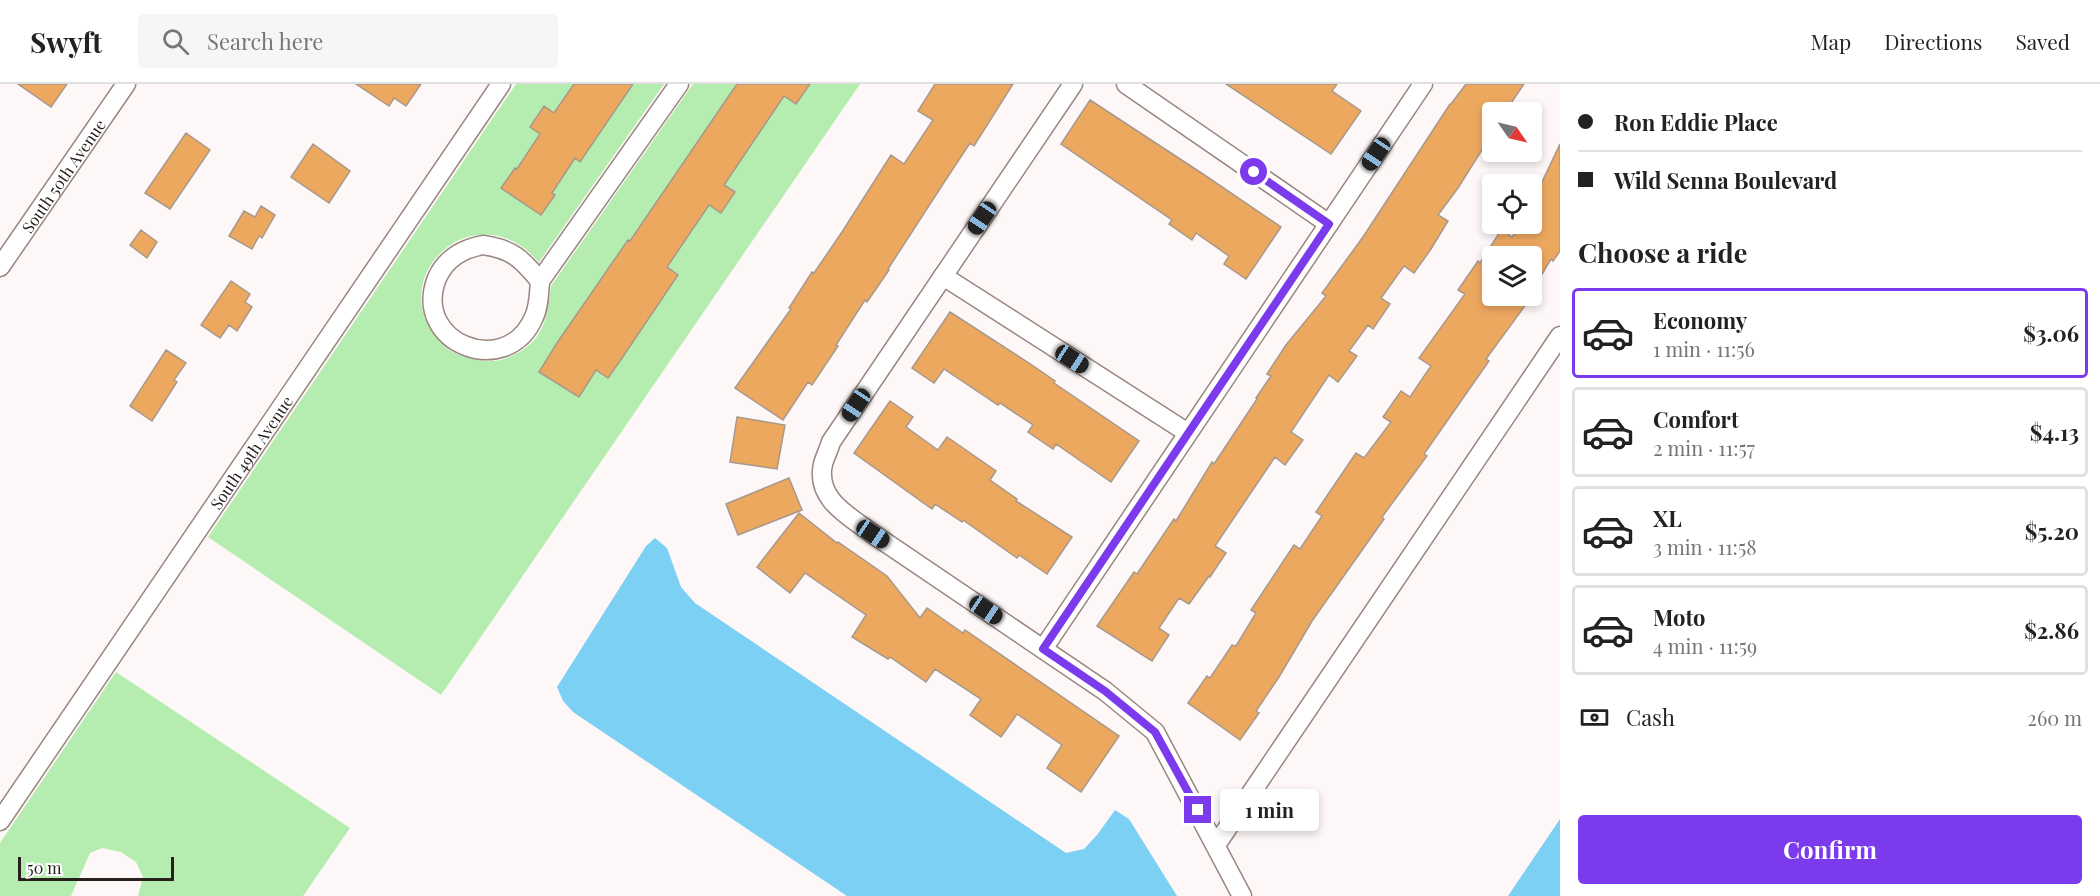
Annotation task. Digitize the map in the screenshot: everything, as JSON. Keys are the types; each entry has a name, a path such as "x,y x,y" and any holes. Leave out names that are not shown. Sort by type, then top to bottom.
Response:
{"street":[{"name":"South 50th Avenue","path":"0,267 126,84"},
{"name":"South 49th Avenue","path":"0,821 501,84"},
{"path":"540,281 515,254 500,247 483,245 467,249 452,257 441,270 434,286 433,303 437,319 447,334 461,345 478,351 496,350 513,343 526,332 535,316 540,281 679,84"},
{"path":"1073,84 831,442 823,465 822,485 830,499 839,508 873,534 1105,691 1155,732 1242,896"},
{"path":"1126,84 1329,224"},
{"path":"1043,649 1423,84"},
{"path":"943,276 1188,433"},
{"path":"1216,845 1560,336"}],"green space":[{"path":"516,84 664,84 539,262 518,244 497,236 476,235 457,241 440,253 428,269 422,288 422,309 431,330 453,352 484,361 507,358 528,346 536,338 548,310 551,286 693,84 860,84 441,695 208,537"},
{"path":"116,672 350,828 303,896 138,896 143,877 136,862 121,852 102,848 90,853 71,896 0,896 0,843"}],"water":[{"path":"655,538 667,548 681,587 695,603 1066,853 1084,849 1115,810 1129,819 1177,896 847,896 573,712 563,701 557,687 646,546"},
{"path":"1560,819 1560,896 1508,896"}],"building":[{"path":"18,84 67,84 51,107"},
{"path":"356,84 421,84 406,106 394,98 389,106"},
{"path":"574,84 633,84 580,162 575,158 552,193 555,195 541,215 501,188 515,168 517,169 540,134 530,127 544,106 554,113"},
{"path":"737,84 810,84 796,104 784,96 724,185 735,192 721,213 709,205 667,267 678,275 622,358 608,378 596,370 579,397 539,372"},
{"path":"935,84 1013,84 974,146 970,143 889,270 867,302 865,300 812,385 808,382 783,420 735,388 791,309 789,308 812,272 814,273 842,232 891,155 904,164 933,120 918,111"},
{"path":"1226,84 1337,84 1332,91 1361,111 1331,154"},
{"path":"1466,84 1524,84 1512,102 1482,102 1482,150 1438,215 1448,221 1414,273 1404,266 1381,298 1390,304 1373,329 1368,325 1349,351 1357,356 1338,382 1329,375 1291,432 1303,440 1285,465 1275,457 1215,546 1226,553 1210,577 1189,604 1179,598 1159,628 1169,635 1152,661 1097,626 1134,572 1137,574 1174,519 1176,521 1212,462 1214,464 1257,399 1271,376 1267,374 1286,345 1326,296 1322,293 1363,237"},
{"path":"1090,100 1281,227 1246,279 1224,264 1229,256 1196,233 1192,240 1169,224 1172,220 1061,144"},
{"path":"186,133 210,150 170,209 145,193"},
{"path":"313,144 350,171 329,203 291,177"},
{"path":"1560,144 1560,251 1553,261 1551,259 1542,274 1542,246 1491,246 1498,234 1507,234 1512,237 1514,234 1542,234 1542,182"},
{"path":"261,206 275,215 262,238 259,236 252,249 229,236 244,211 255,217"},
{"path":"141,230 157,242 147,258 130,245"},
{"path":"1482,260 1482,306 1525,306 1486,359 1489,361 1424,454 1427,456 1382,517 1384,519 1312,621 1256,711 1259,713 1240,740 1188,703 1207,676 1210,678 1232,645 1236,646 1256,613 1251,610 1294,545 1300,549 1322,516 1316,512 1356,453 1364,458 1391,422 1383,417 1401,391 1410,397 1431,366 1419,358 1465,294 1458,290 1478,261 1480,263"},
{"path":"231,281 250,294 245,302 252,307 237,331 229,325 220,338 201,325"},
{"path":"950,312 1032,365 1055,381 1054,383 1139,441 1111,482 1056,444 1053,449 1028,432 1033,425 944,369 934,383 912,368"},
{"path":"166,350 186,363 174,380 177,382 152,421 130,406"},
{"path":"890,401 913,417 906,427 938,450 947,437 996,471 990,480 1017,499 1016,501 1072,537 1047,574 1019,555 1017,558 963,520 962,522 935,504 932,509 854,453"},
{"path":"737,417 785,425 777,469 730,462"},
{"path":"789,478 802,510 738,535 726,504"},
{"path":"799,513 837,543 887,576 920,618 927,608 963,633 965,630 1119,736 1081,792 1047,768 1062,745 1017,714 1001,737 970,715 981,699 935,669 926,682 890,657 888,659 852,637 866,615 805,573 790,593 757,567"}],"route":[{"path":"1198,810 1155,732 1105,691 1043,649 1329,224 1254,172"}]}
